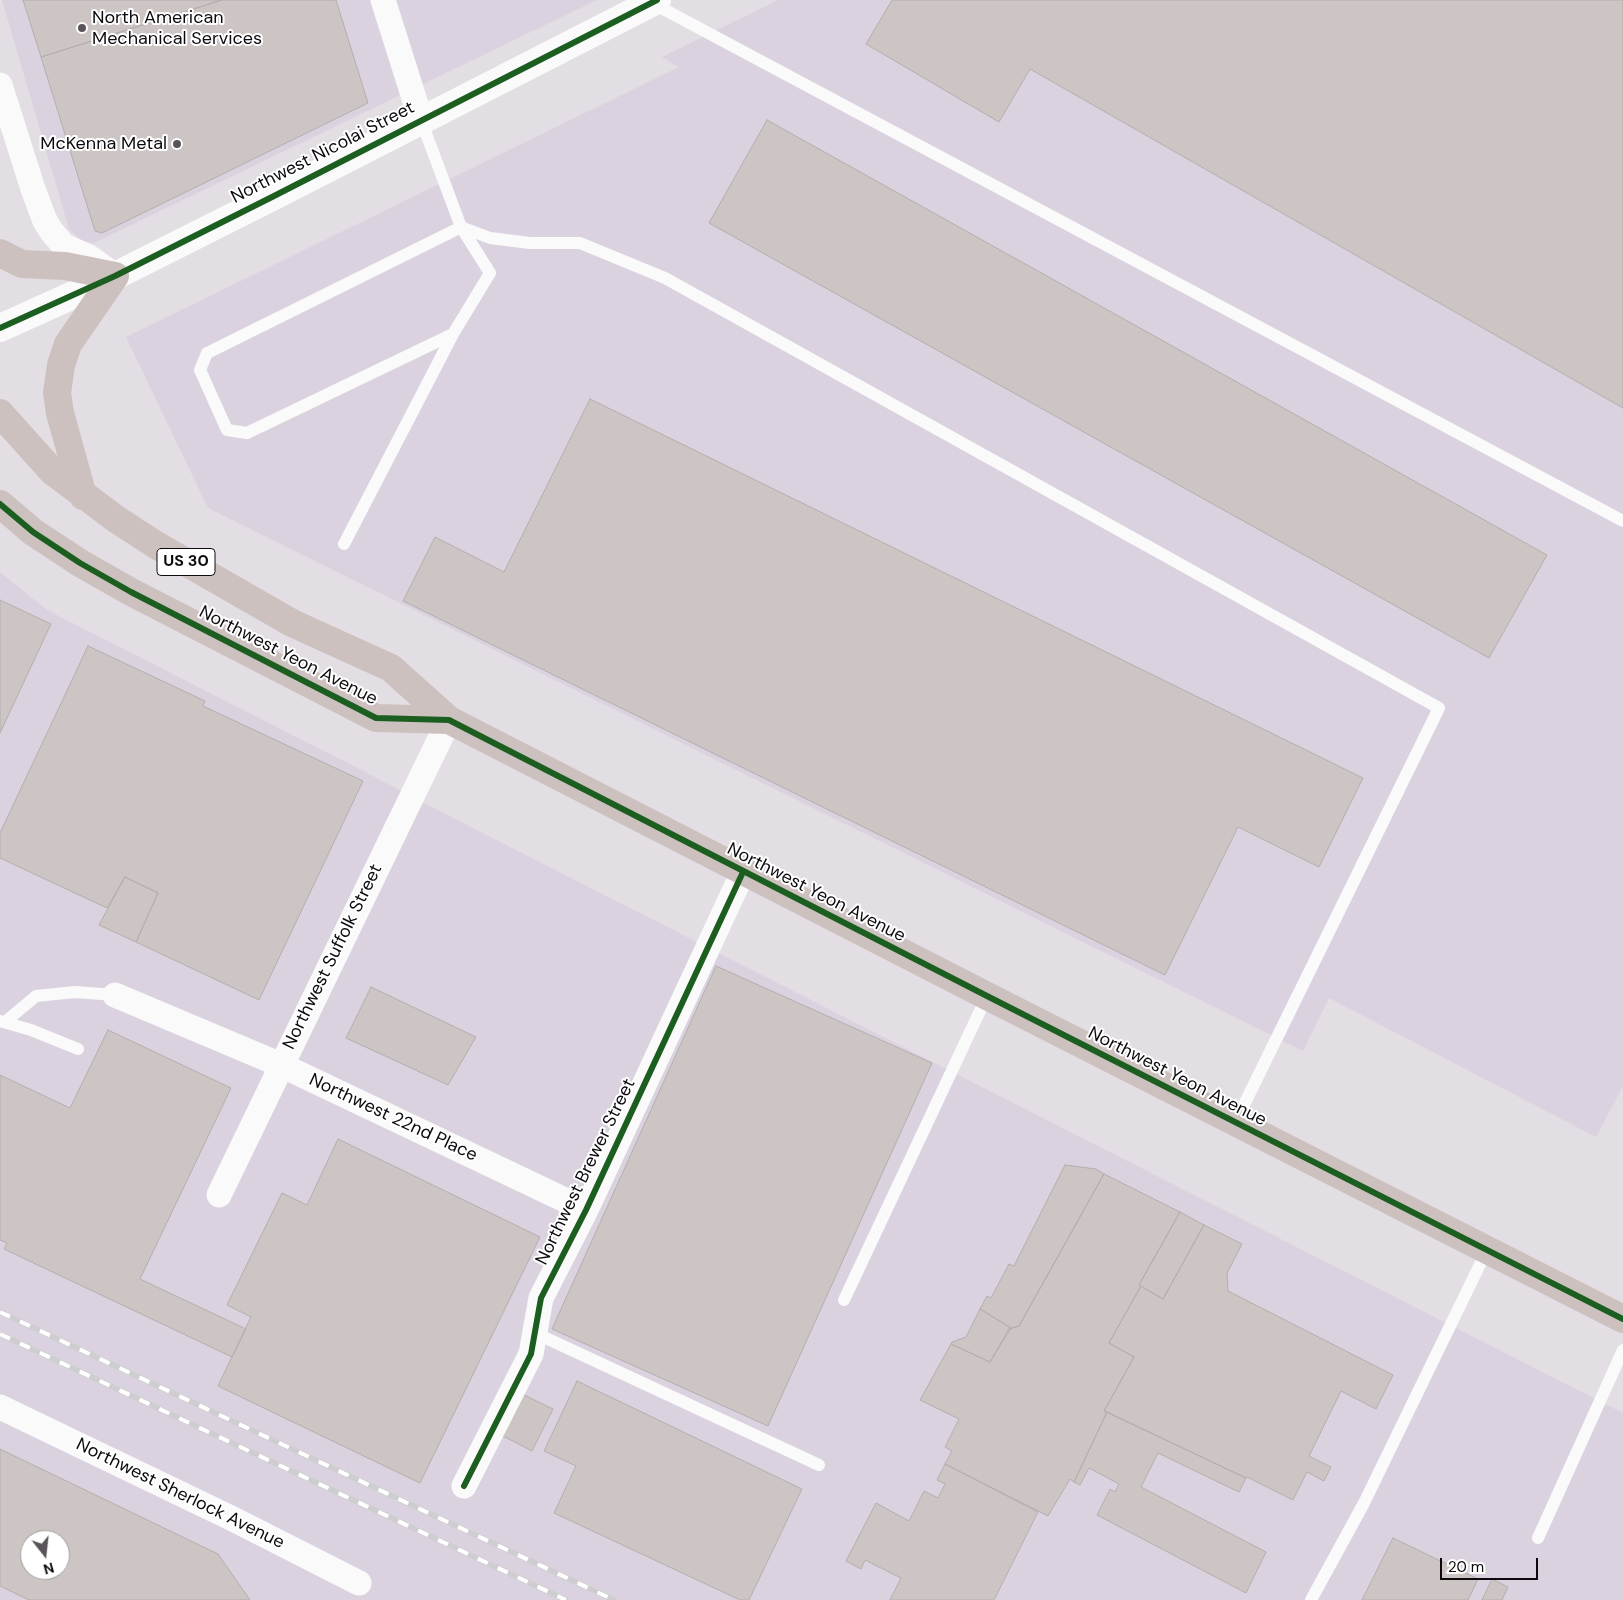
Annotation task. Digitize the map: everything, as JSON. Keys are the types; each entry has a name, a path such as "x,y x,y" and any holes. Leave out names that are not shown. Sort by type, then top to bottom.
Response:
{"highway":[{"path":"0,254 22,264 65,266 115,276 68,344 61,365 57,393 60,413 83,496"},
{"name":"Northwest Yeon Avenue","path":"0,413 52,471 83,496 156,545 292,623 391,668 449,720 743,872 1623,1319"},
{"name":"Northwest Yeon Avenue","path":"0,504 33,532 122,588 376,718 449,720"}],"street":[{"path":"383,0 421,120"},
{"name":"Northwest Nicolai Street","path":"0,328 115,276 655,1"},
{"path":"0,85 44,217 52,232 64,246 89,257 115,276"},
{"name":"Northwest Suffolk Street","path":"219,1195 449,720"},
{"name":"Northwest Brewer Street","path":"464,1486 531,1354 541,1298 586,1210 743,872"},
{"name":"Northwest 22nd Place","path":"115,995 281,1064 586,1210"},
{"name":"Northwest Sherlock Avenue","path":"0,1407 233,1519 358,1583"}],"lane":[{"path":"655,1 1623,521"},
{"path":"344,544 453,334 490,272 461,227 421,120"},
{"path":"453,334 247,433 227,430 200,370 207,353 461,227 490,238 530,243 580,243 665,278 1439,708 1235,1123"},
{"path":"3,1022 36,996 75,992 115,995"},
{"path":"844,1300 987,996"},
{"path":"3,1022 31,1030 78,1049"},
{"path":"1311,1600 1364,1503 1487,1250"},
{"path":"535,1332 819,1465"},
{"path":"1538,1538 1623,1350"}],"shaded area":[{"name":"McKenna Metal","path":"2,0 597,0 94,243 83,242 69,229"},
{"path":"778,0 1623,0 1623,1086 1596,1137 1329,998 1303,1051 208,508 126,337 679,67 662,57"},
{"path":"0,572 47,610 1623,1413 1623,1600 0,1600"}],"building":[{"name":"North American Mechanical Services","path":"23,0 222,0 41,57"},
{"name":"McKenna Metal","path":"222,0 336,0 368,103 102,233 95,231 41,57"},
{"path":"892,0 1623,0 1623,408 1030,69 999,122 866,44"},
{"path":"767,120 1547,555 1489,658 709,223"},
{"path":"590,399 1363,778 1319,867 1238,827 1165,975 403,601 435,537 504,572"},
{"path":"0,600 51,624 0,733"},
{"path":"88,646 205,701 203,706 363,781 259,1000 136,942 158,893 125,877 107,908 0,858 0,833"},
{"path":"125,877 158,893 136,942 99,925"},
{"path":"716,966 932,1063 768,1426 552,1329"},
{"path":"371,987 476,1037 448,1085 346,1038"},
{"path":"108,1030 231,1088 140,1279 246,1329 232,1357 4,1249 7,1243 0,1240 0,1075 70,1108"},
{"path":"338,1139 540,1237 420,1483 218,1386 251,1317 227,1305 282,1193 307,1205"},
{"path":"1065,1165 1096,1169 1104,1174 1019,1326 1009,1329 1011,1328 980,1309 987,1296 991,1298 1009,1264 1014,1266"},
{"path":"1104,1174 1180,1212 1109,1343 1134,1357 1104,1411 1107,1412 1074,1482 1070,1479 1048,1516 945,1464 952,1451 945,1447 959,1419 920,1400 951,1344 990,1362 1009,1329 1019,1326"},
{"path":"1180,1212 1204,1225 1163,1299 1139,1285"},
{"path":"1204,1225 1242,1244 1227,1273 1228,1291 1393,1375 1376,1409 1341,1391 1309,1456 1331,1467 1324,1481 1307,1472 1293,1500 1104,1411 1134,1357 1109,1343 1141,1286 1163,1299"},
{"path":"980,1309 1011,1328 990,1362 951,1344 966,1337"},
{"path":"577,1381 802,1489 749,1600 740,1600 554,1513 576,1466 544,1451"},
{"path":"522,1394 553,1409 532,1451 501,1435"},
{"path":"1107,1412 1246,1478 1239,1492 1158,1453 1141,1487 1266,1552 1246,1593 1097,1515 1110,1489 1115,1492 1119,1484 1089,1468 1080,1485 1074,1482"},
{"path":"0,1449 218,1554 250,1600 29,1600 0,1586"},
{"path":"945,1464 1038,1512 994,1600 890,1600 901,1578 865,1560 861,1569 846,1561 876,1503 909,1521 924,1491 938,1498 945,1484 937,1480"},
{"path":"1393,1538 1478,1579 1468,1600 1362,1600"},
{"path":"1492,1579 1508,1587 1502,1600 1482,1600"}],"railway":[{"path":"0,1312 614,1600"},
{"path":"0,1334 566,1600"}],"cycle path":[{"path":"0,328 115,276 657,0"},
{"path":"0,504 33,532 80,563 131,592 376,718 449,720 1623,1319"},
{"path":"464,1486 531,1354 541,1298 586,1210 743,872"}],"place":[{"name":"North American Mechanical Services","path":"82,28"},
{"name":"McKenna Metal","path":"177,144"}]}
